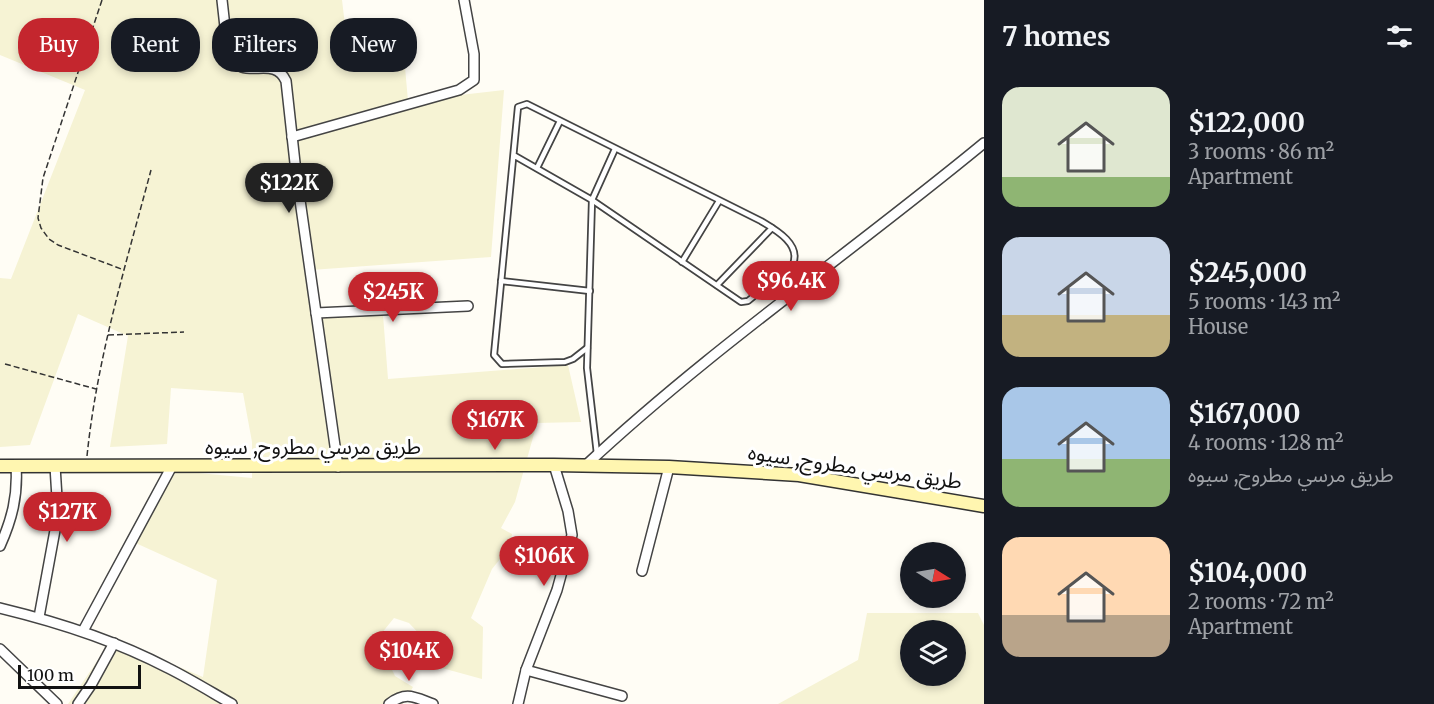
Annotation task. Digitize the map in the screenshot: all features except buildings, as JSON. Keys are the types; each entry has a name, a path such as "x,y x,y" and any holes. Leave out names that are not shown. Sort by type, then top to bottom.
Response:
{"street":[{"path":"222,0 228,54 231,59 243,68 272,68 282,73 286,81 338,467"},
{"path":"292,137 459,90 474,80 475,64 464,0"},
{"path":"585,466 699,366 984,143"},
{"path":"316,313 468,306"},
{"path":"518,704 526,670 557,590 572,535 568,511 554,465"},
{"name":"طريق مرسي مطروح, سيوه","path":"0,466 554,465 669,467 799,475 984,506"},
{"path":"0,546 16,501 16,466"},
{"path":"39,617 58,514 55,466"},
{"path":"82,631 172,466"},
{"path":"642,572 669,467"},
{"path":"0,608 39,617 114,643 167,667 232,704"},
{"path":"78,704 114,643"},
{"path":"0,648 57,704"},
{"path":"526,670 622,696"},
{"path":"389,704 399,696 405,695 433,704"}],"lane":[{"path":"514,156 592,200 741,302 745,303 793,264 796,259 793,247 783,235 772,228 527,104 520,105 518,108 494,355 502,364 565,362 587,348"},
{"path":"537,168 560,121"},
{"path":"597,454 587,368 592,200 615,149"},
{"path":"682,262 719,201"},
{"path":"717,285 772,228"},
{"path":"501,281 590,291"}],"path":[{"path":"102,0 43,178 38,218 49,239 58,245 124,270"},
{"path":"86,466 97,389 108,334 151,170"},
{"path":"108,334 184,332"},
{"path":"5,364 97,389"}],"shaded area":[{"path":"0,0 342,0 344,18 330,18 330,72 405,72 408,101 504,90 491,257 311,270 317,316 383,315 388,379 568,365 581,422 537,423 515,502 501,528 512,534 509,548 492,569 471,618 483,627 482,679 431,665 420,648 426,641 409,623 394,618 377,639 395,676 413,687 403,704 68,704 112,639 203,677 217,580 129,540 166,470 252,478 252,442 243,393 171,388 167,444 110,447 128,336 78,314 30,445 0,447 0,278 11,279 85,90 41,72 99,72 99,18 18,18 18,62 0,55"},
{"path":"867,613 978,613 984,625 984,704 778,704 858,660"}]}
